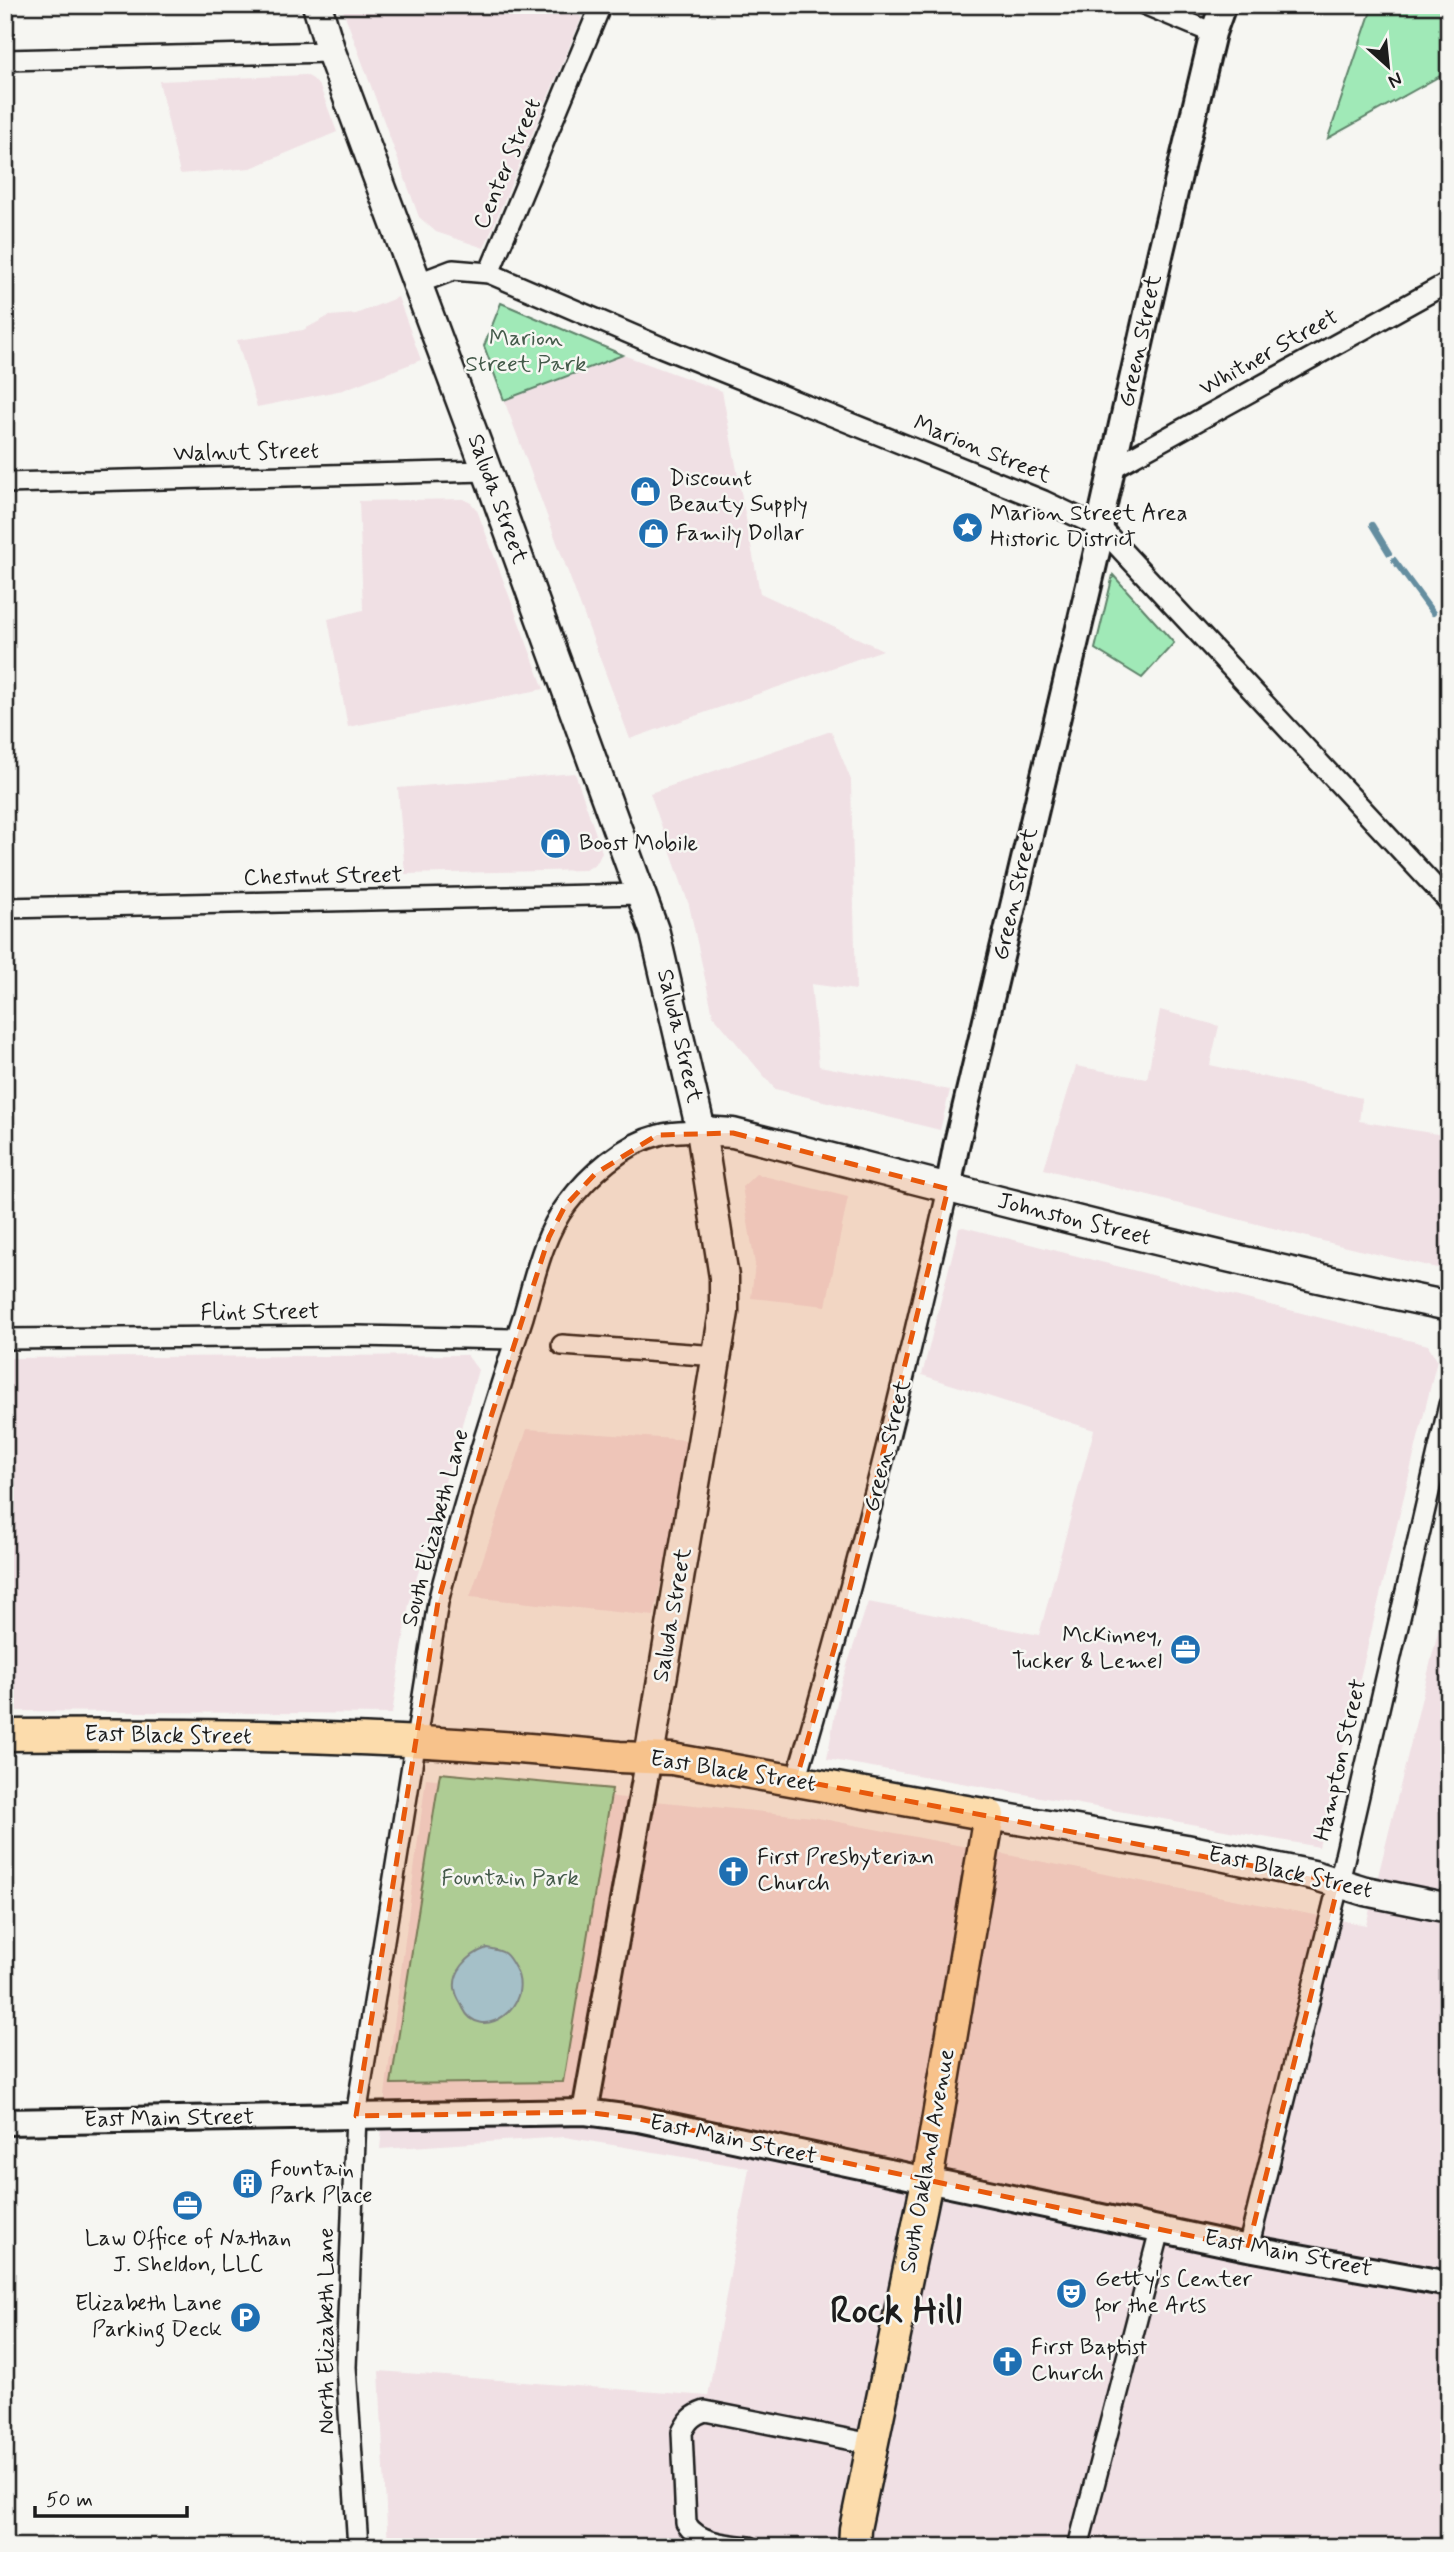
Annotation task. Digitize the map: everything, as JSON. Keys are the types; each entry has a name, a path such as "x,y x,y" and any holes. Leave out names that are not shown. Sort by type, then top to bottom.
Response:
{"main road":[{"name":"Saluda Street","path":"317,5 331,51 655,933 701,1131 724,1277 724,1312 649,1757"},
{"name":"Johnston Street","path":"701,1131 733,1133 1274,1269 1449,1306"},
{"name":"East Black Street","path":"5,1735 115,1734 384,1739 649,1757 796,1780 1186,1849 1449,1908"},
{"name":"South Oakland Avenue","path":"854,2547 855,2529 927,2181 989,1815"}],"street":[{"name":"Center Street","path":"489,273 601,5"},
{"path":"1146,5 1213,33"},
{"name":"Green Street","path":"796,1780 864,1540 905,1377 956,1147 1099,543 1102,513 1160,251 1213,33 1223,5"},
{"path":"5,60 331,51"},
{"path":"416,284 453,270 489,273"},
{"name":"Marion Street","path":"489,273 661,347 1044,501 1101,528 1449,902"},
{"name":"Whitner Street","path":"1114,467 1449,282"},
{"name":"Walnut Street","path":"5,483 487,471"},
{"name":"Chestnut Street","path":"5,908 641,894"},
{"name":"South Elizabeth Lane","path":"356,2116 441,1589 515,1339 549,1237 565,1206 581,1186 636,1144 657,1135 701,1131"},
{"name":"Flint Street","path":"5,1339 356,1336 515,1339"},
{"path":"562,1345 718,1356"},
{"name":"Hampton Street","path":"1248,2248 1339,1882 1449,1405"},
{"name":"Saluda Street","path":"586,2112 649,1757"},
{"name":"East Main Street","path":"5,2122 586,2112 639,2119 1248,2248 1449,2284"},
{"name":"North Elizabeth Lane","path":"356,2116 346,2367 358,2547"},
{"path":"1078,2547 1160,2230"},
{"path":"750,2547 699,2537 691,2532 686,2523 682,2432 687,2421 695,2414 705,2411 873,2444"}],"highlighted area":[{"path":"733,1133 948,1189 839,1632 796,1780 1339,1882 1248,2248 639,2119 585,2112 356,2116 438,1602 489,1423 549,1237 565,1206 595,1174 657,1135"}],"shaded area":[{"path":"551,5 582,17 484,248 436,232 419,217 342,7"},
{"path":"306,75 320,87 337,132 251,168 180,174 159,81"},
{"path":"398,297 421,360 343,390 257,407 237,340 303,330 329,316 356,314"},
{"path":"623,355 722,391 760,593 883,650 630,739 504,400"},
{"path":"463,499 477,510 544,689 348,727 328,619 363,610 359,501"},
{"path":"831,731 851,780 856,990 811,984 819,1066 950,1090 940,1130 775,1089 713,1015 689,905 650,793"},
{"path":"575,773 602,852 591,867 585,870 405,874 398,788"},
{"path":"1160,1010 1219,1026 1210,1065 1362,1098 1359,1121 1449,1136 1449,1265 1437,1268 1346,1247 1044,1169 1076,1066 1147,1079"},
{"path":"756,1174 848,1197 826,1306 751,1298 755,1264 742,1187"},
{"path":"959,1228 1428,1345 1437,1360 1319,1847 827,1759 839,1690 868,1602 1039,1635 1094,1430 922,1375"},
{"path":"467,1355 478,1370 409,1604 392,1714 5,1711 5,1358"},
{"path":"527,1429 690,1440 654,1616 470,1597"},
{"path":"1449,1587 1449,2547 388,2547 379,2371 708,2396 749,2168 565,2137 380,2149 426,1778 813,1817 1366,1925"}],"green space":[{"path":"1373,5 1449,5 1449,71 1328,138"},
{"name":"Marion Street Park","path":"501,303 623,355 504,400 484,346"},
{"path":"1113,575 1174,643 1142,678 1095,649"},
{"name":"Fountain Park","path":"440,1773 612,1789 563,2082 391,2084"}],"water":[{"path":"487,1948 502,1952 515,1968 519,1982 518,1995 503,2016 492,2022 481,2023 471,2018 463,2008 455,1986 462,1965"}],"waterway":[{"path":"1372,525 1389,553"},
{"path":"1394,560 1433,613"}],"place":[{"name":"Discount Beauty Supply","path":"646,492"},
{"name":"Marion Street Area Historic District","path":"967,527"},
{"name":"Family Dollar","path":"653,534"},
{"name":"Boost Mobile","path":"556,844"},
{"name":"McKinney, Tucker & Lemel","path":"1185,1649"},
{"name":"First Presbyterian Church","path":"734,1871"},
{"name":"Fountain Park Place","path":"247,2183"},
{"name":"Law Office of Nathan J. Sheldon, LLC","path":"188,2205"},
{"name":"Getty's Center for the Arts","path":"1072,2293"},
{"name":"Elizabeth Lane Parking Deck","path":"245,2317"},
{"name":"First Baptist Church","path":"1008,2361"}],"district":[{"name":"Rock Hill","path":"896,2312"}]}
